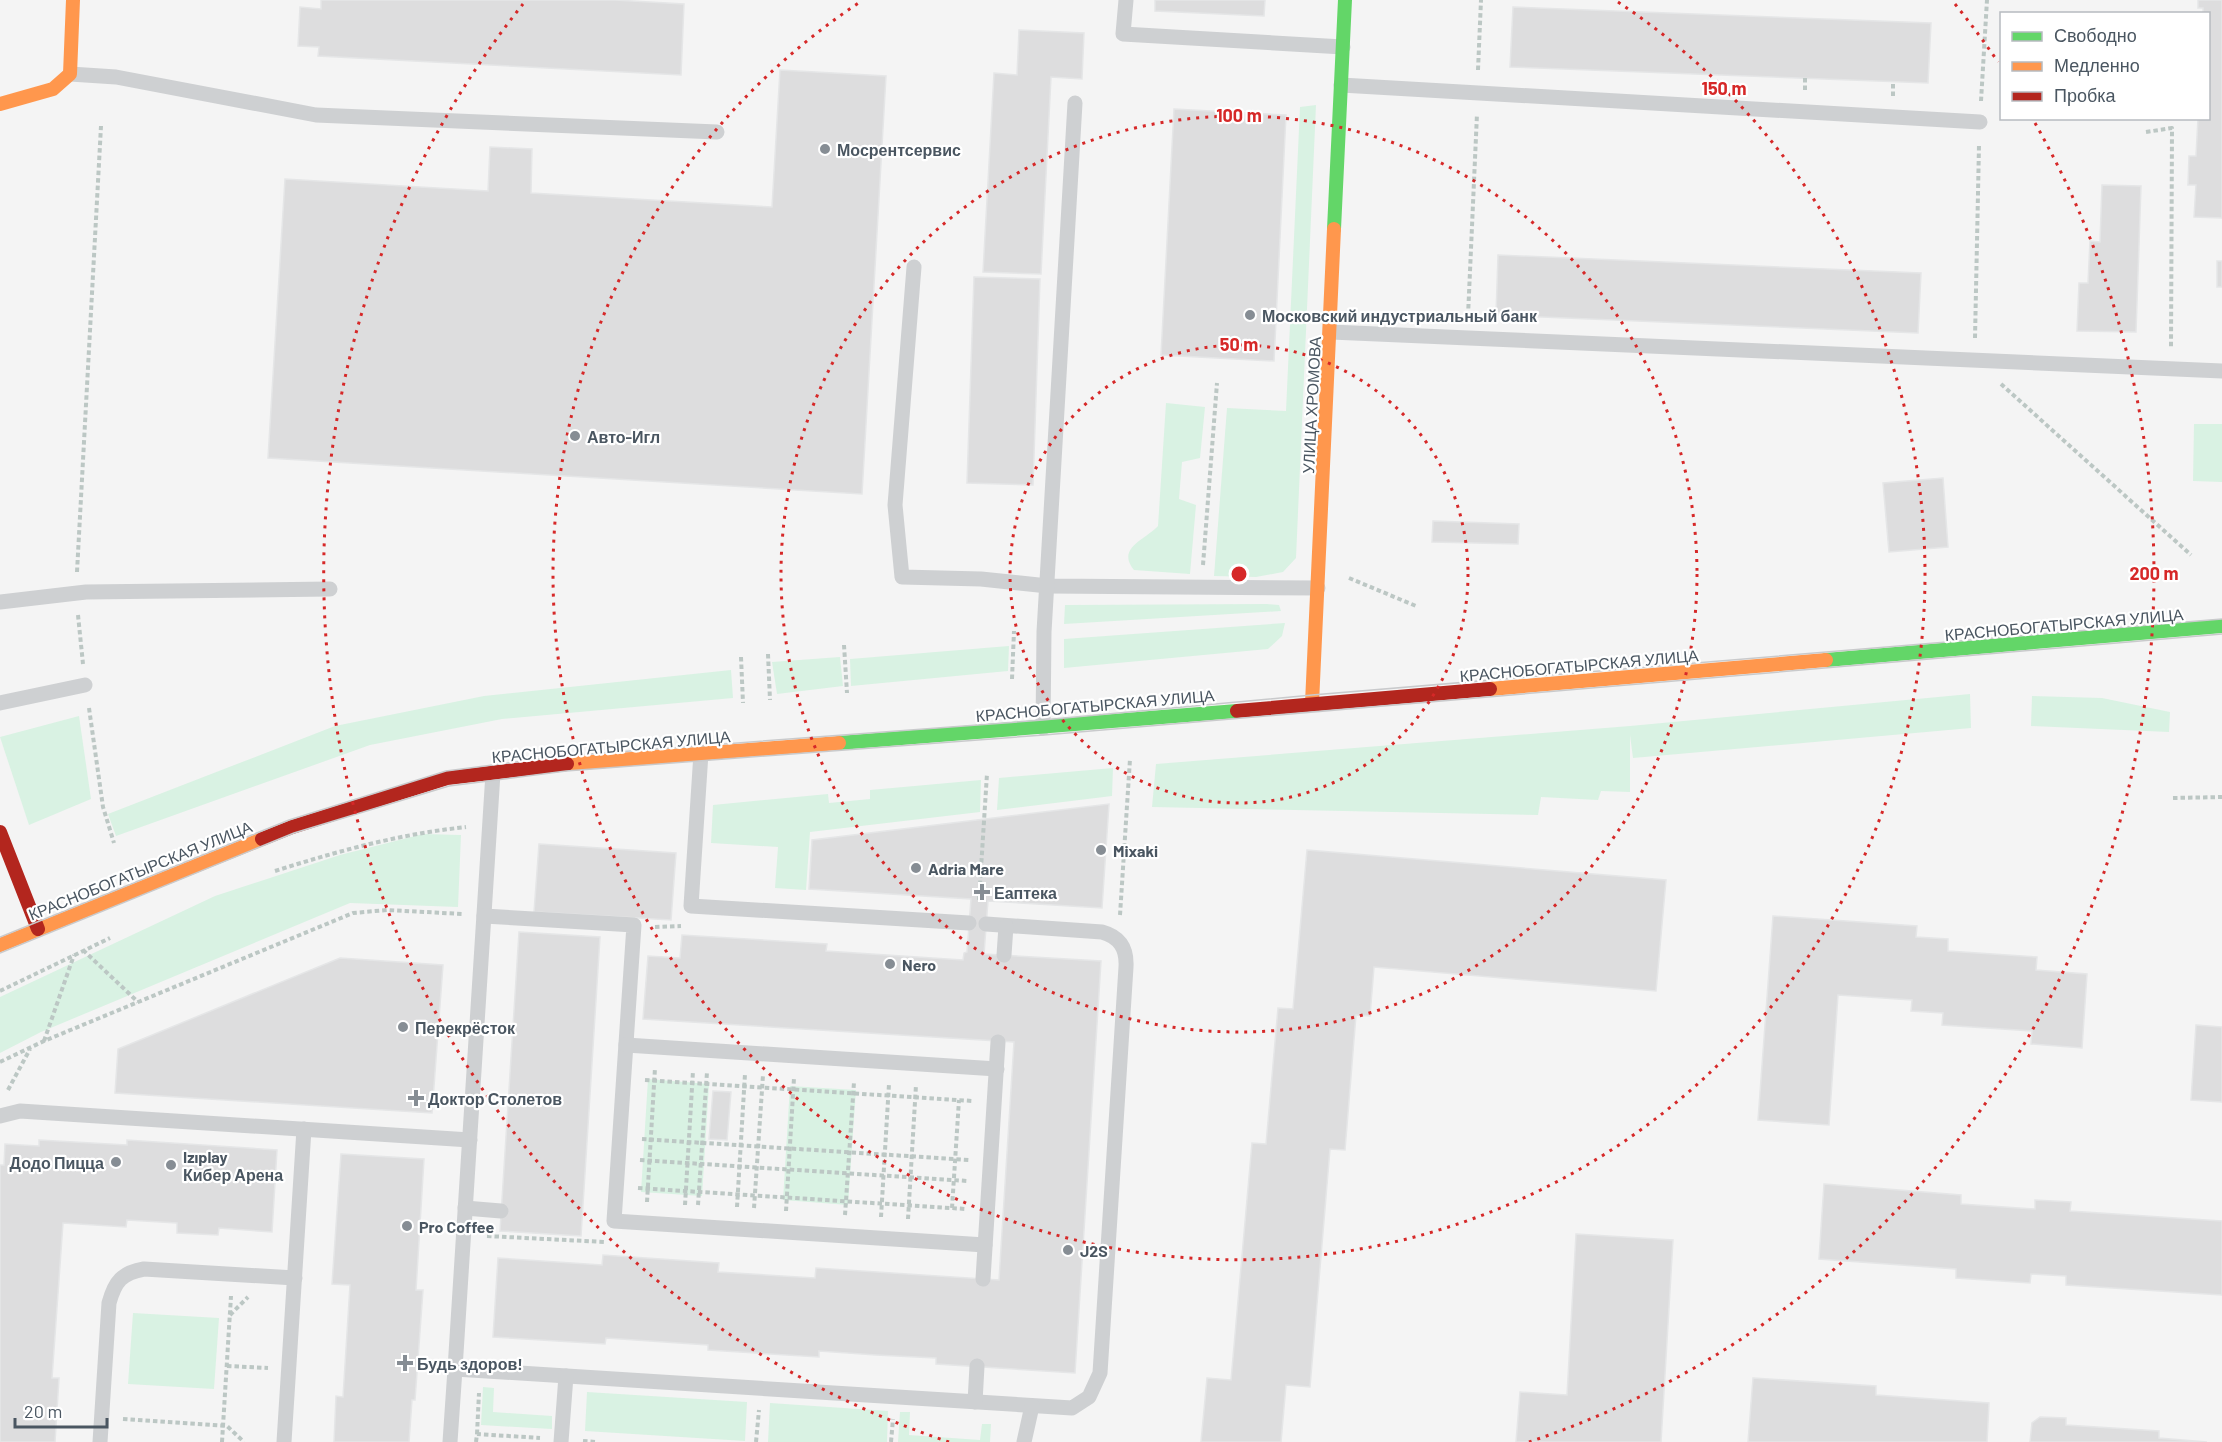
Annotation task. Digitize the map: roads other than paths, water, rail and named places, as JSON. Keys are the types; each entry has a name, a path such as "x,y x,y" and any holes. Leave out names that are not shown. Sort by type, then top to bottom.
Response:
{"main road":[{"path":"0,104 52,89 70,74 73,0"},
{"name":"УЛИЦА ХРОМОВА","path":"1312,703 1345,0"},
{"name":"КРАСНОБОГАТЫРСКАЯ УЛИЦА","path":"0,945 292,827 447,778 701,753 1043,728 2222,626"},
{"path":"0,832 38,929"}],"lane":[{"path":"1126,0 1123,34 1343,47"},
{"path":"70,74 105,75 316,115 717,132"},
{"path":"1341,85 1477,95 1980,122"},
{"path":"1043,728 1048,586 1075,103"},
{"path":"914,267 895,505 902,577 981,579 1048,586 1318,588"},
{"path":"1331,332 2222,371"},
{"path":"0,602 76,593 330,589"},
{"path":"0,703 86,685"},
{"path":"701,753 691,906 969,923"},
{"path":"450,1442 493,773"},
{"path":"484,916 634,925 614,1221 985,1245"},
{"path":"455,1369 1072,1408 1089,1397 1100,1373 1126,967 1125,950 1118,940 1102,932 986,924"},
{"path":"1004,955 1006,926"},
{"path":"983,1279 999,1042"},
{"path":"626,1045 997,1069"},
{"path":"0,1116 20,1111 470,1140"},
{"path":"284,1442 304,1130"},
{"path":"465,1208 501,1211"},
{"path":"100,1442 109,1303 114,1286 121,1277 144,1269 295,1278"},
{"path":"975,1402 977,1366"},
{"path":"561,1441 566,1376"},
{"path":"1024,1442 1032,1406"}],"tram line":[{"path":"0,937 289,820 446,771 564,756 1043,720 1312,695 2222,619"},
{"path":"0,953 294,833 449,786 566,771 1044,735 2222,634"}],"place":[{"name":"Мосрентсервис","path":"825,149"},
{"name":"Московский индустриальный банк","path":"1250,315"},
{"name":"Авто-Игл","path":"575,436"},
{"name":"Mixaki","path":"1101,850"},
{"name":"Adria Mare","path":"916,868"},
{"name":"Еаптека","path":"982,892"},
{"name":"Nero","path":"890,964"},
{"name":"Перекрёсток","path":"403,1027"},
{"name":"Доктор Столетов","path":"416,1098"},
{"name":"Додо Пицца","path":"116,1162"},
{"name":"Izıplay Кибер Арена","path":"171,1165"},
{"name":"Pro Coffee","path":"407,1226"},
{"name":"J2S","path":"1068,1250"},
{"name":"Будь здоров!","path":"405,1363"}]}
